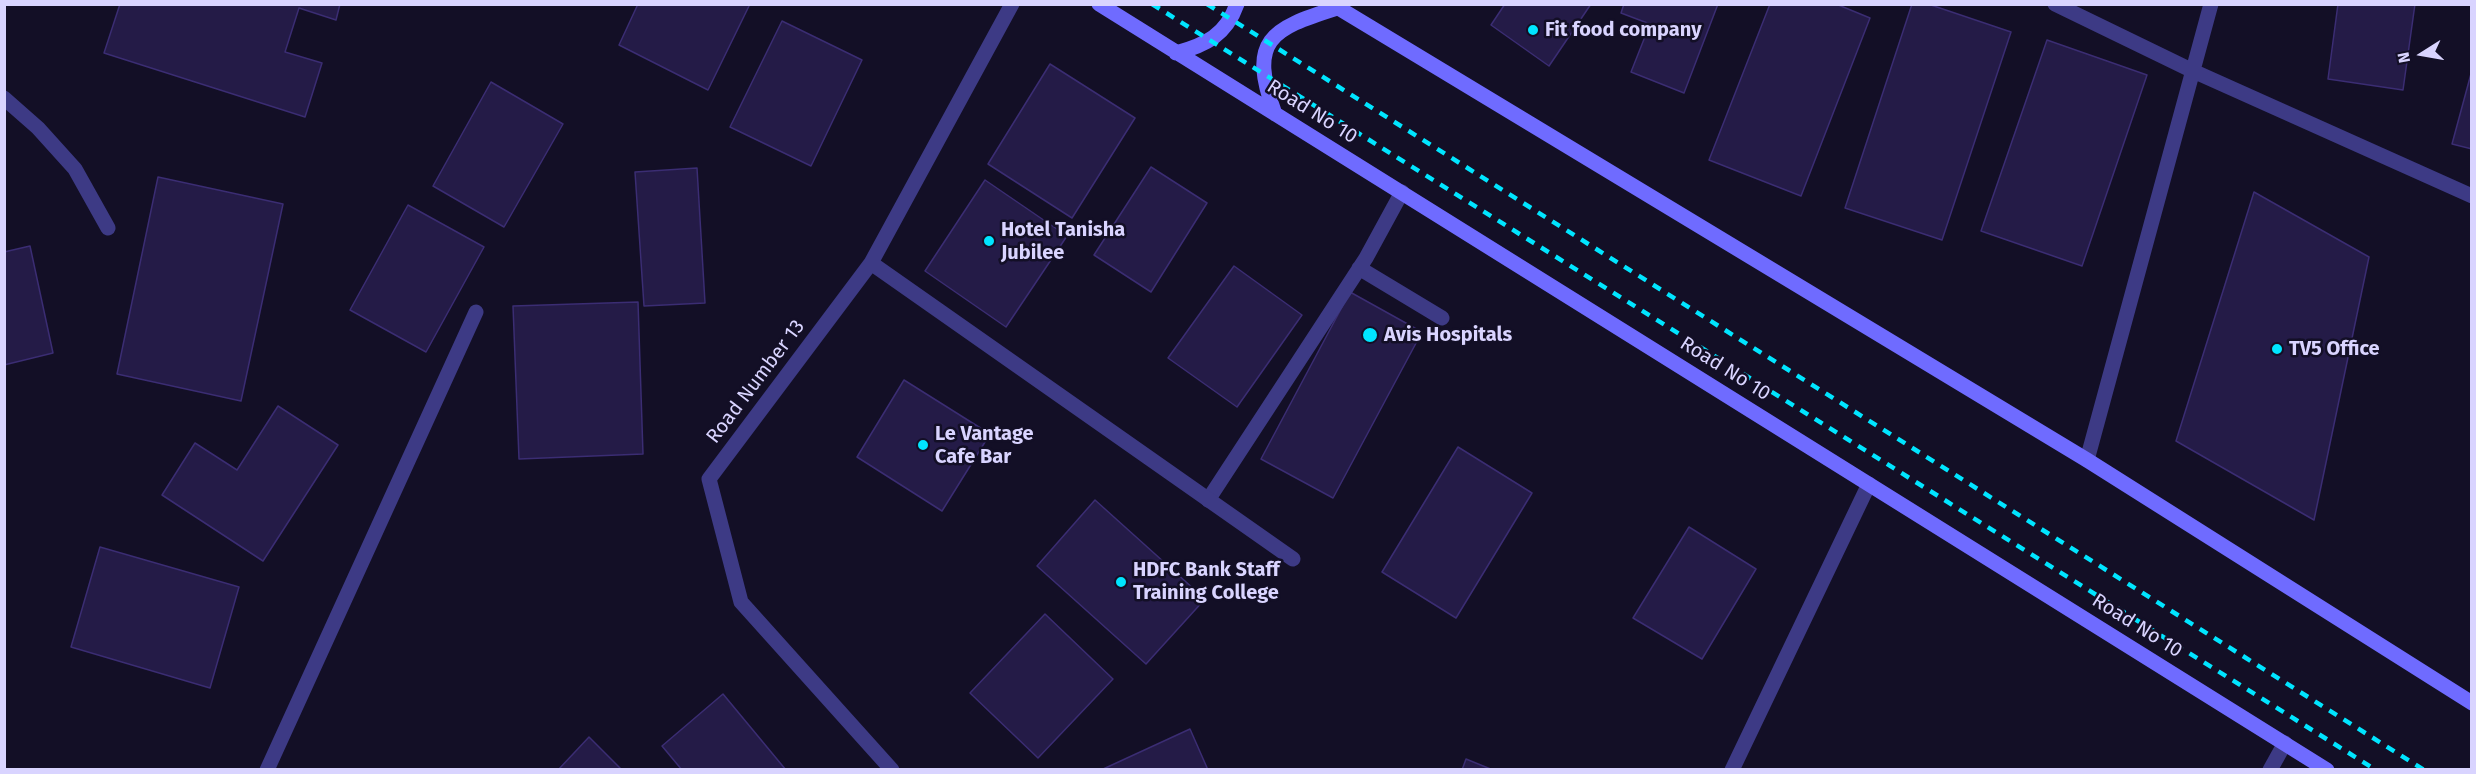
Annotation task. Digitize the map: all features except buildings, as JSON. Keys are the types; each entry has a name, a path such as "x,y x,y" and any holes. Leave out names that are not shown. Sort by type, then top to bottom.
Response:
{"main road":[{"name":"Road No 10","path":"1099,4 2327,770"},
{"path":"1176,52 1199,47 1223,31 1237,4"},
{"path":"1275,114 1263,80 1266,52 1275,34 1335,6 2087,460 2472,703"}],"street":[{"name":"Road Number 13","path":"892,770 741,602 709,479 871,263 1012,4"},
{"path":"2055,4 2193,71 2472,196"},
{"path":"2087,460 2211,4"},
{"path":"4,98 38,128 75,169 108,228"},
{"path":"1208,500 1359,268 1402,192"},
{"path":"871,263 1293,559"},
{"path":"1359,268 1442,318"},
{"path":"267,770 476,312"},
{"path":"1732,770 1869,484"},
{"path":"2270,770 2285,743"}],"railway":[{"path":"1152,4 2376,770"},
{"path":"1207,4 2424,770"}],"place":[{"name":"Fit food company","path":"1533,30"},
{"name":"Hotel Tanisha Jubilee","path":"989,241"},
{"name":"Avis Hospitals","path":"1370,335"},
{"name":"TV5 Office","path":"2277,349"},
{"name":"Le Vantage Cafe Bar","path":"923,445"},
{"name":"HDFC Bank Staff Training College","path":"1121,582"}]}
